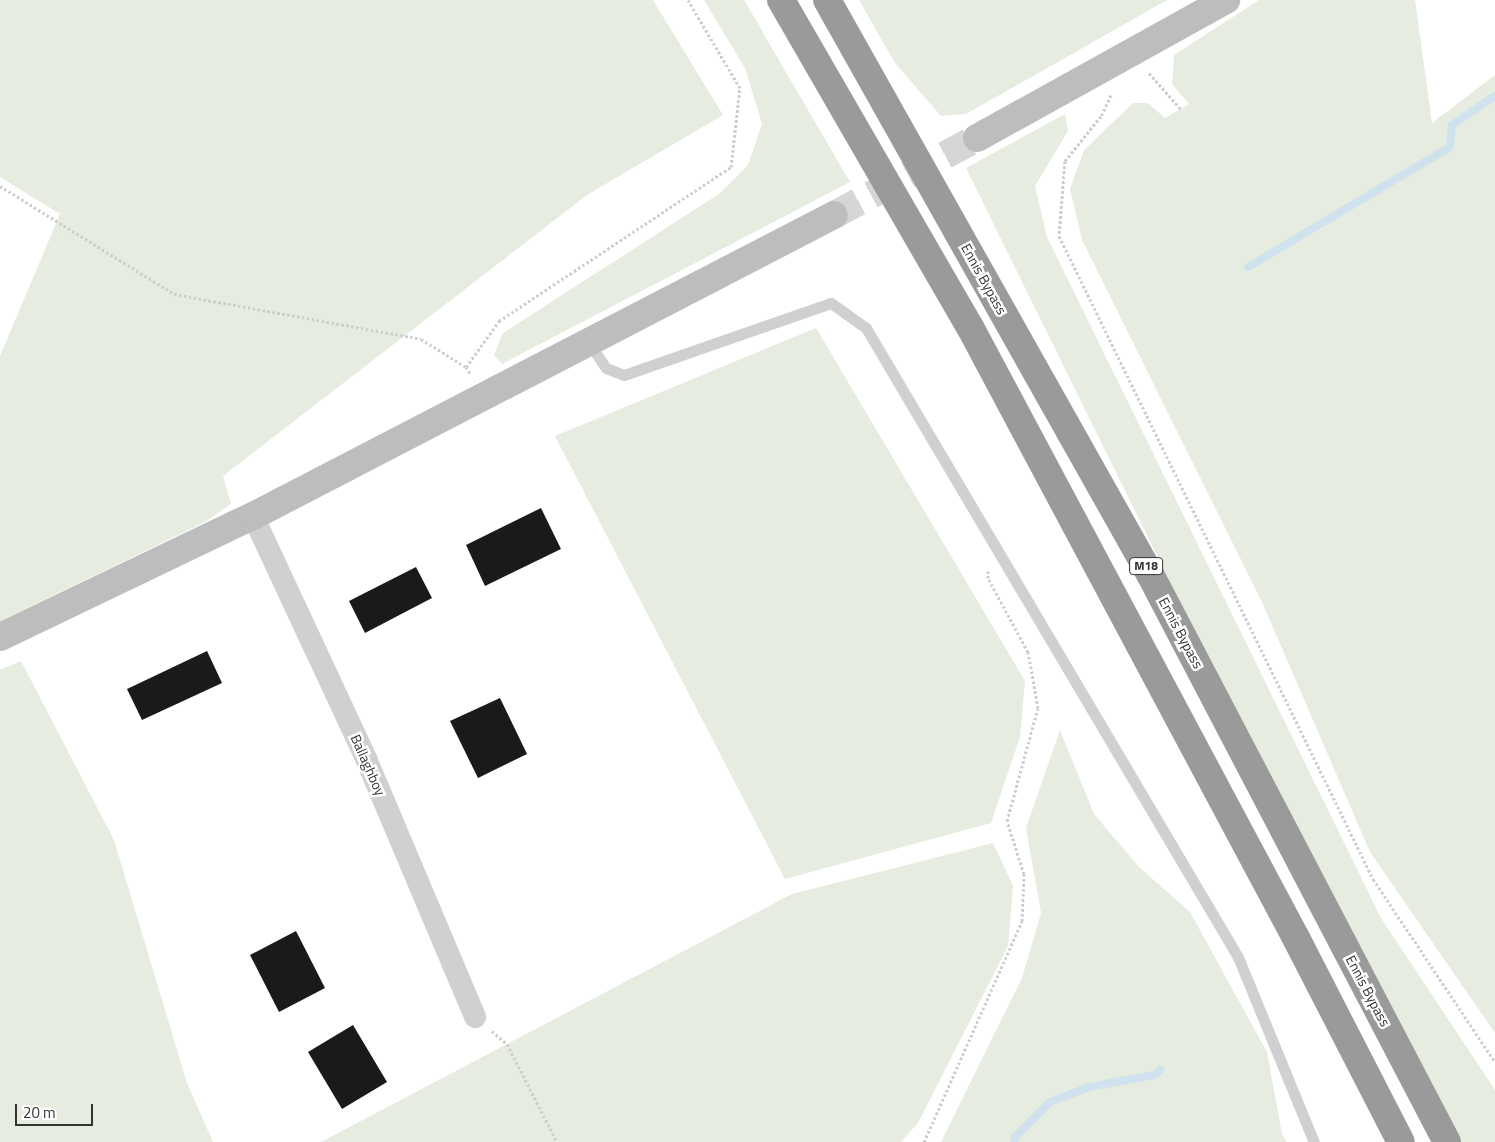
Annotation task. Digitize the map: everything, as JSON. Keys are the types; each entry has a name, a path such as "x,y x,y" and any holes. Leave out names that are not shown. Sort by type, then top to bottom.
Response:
{"highway":[{"path":"781,0 970,326 1296,938 1401,1142"},
{"name":"Ennis Bypass","path":"827,0 1150,574 1447,1142"}],"main road":[{"path":"977,138 1226,0"},
{"path":"0,637 253,516 489,396 834,215"}],"street":[{"name":"Ballaghboy","path":"253,516 367,761 476,1017"}],"lane":[{"path":"589,343 606,368 624,375 832,303 866,328 1238,957 1314,1142"}],"path":[{"path":"466,368 499,322 731,167 740,88 688,0"},
{"path":"1130,53 1181,109"},
{"path":"1114,89 1101,116 1066,161 1058,236 1373,879 1495,1062"},
{"path":"0,186 174,294 421,339 466,368 489,396"},
{"path":"924,1142 1022,921 1024,874 1007,821 1038,708 1028,652 988,578 986,531"},
{"path":"476,1017 506,1044 557,1142"}],"shaded area":[{"path":"0,0 653,0 723,115 587,195 223,476 231,504 205,522 0,621 0,356 60,214 0,177"},
{"path":"704,0 744,0 850,182 502,364 494,355 503,333 719,194 748,165 762,124 745,68"},
{"path":"859,0 1167,0 966,114 941,116 895,63"},
{"path":"1259,0 1415,0 1432,123 1495,75 1495,1033 1370,852 1262,602 1082,240 1070,189 1084,150 1133,103 1148,103 1165,118 1189,104 1172,84 1174,55"},
{"path":"1065,114 1068,131 1035,186 1047,237 1381,918 1495,1090 1495,1142 1446,1142 966,168"},
{"path":"816,328 1025,681 1020,737 991,823 785,879 555,436"},
{"path":"21,661 114,840 187,1083 213,1142 0,1142 0,670"},
{"path":"1060,730 1094,814 1139,867 1190,912 1267,1052 1282,1134 1287,1142 941,1142 1022,978 1041,913 1026,828"},
{"path":"993,843 1013,886 1008,946 918,1123 901,1142 321,1142 792,894"}],"building":[{"path":"541,508 561,549 485,586 466,545"},
{"path":"416,567 432,598 365,633 349,601"},
{"path":"207,651 222,683 142,720 127,689"},
{"path":"500,698 527,754 478,778 450,721"},
{"path":"296,931 325,988 279,1012 250,955"},
{"path":"353,1025 387,1082 342,1109 308,1052"}],"waterway":[{"path":"1248,267 1450,147 1452,125 1495,96"},
{"path":"1014,1142 1015,1137 1050,1102 1089,1087 1154,1075 1160,1070"}],"tunnel":[{"path":"834,215 977,138"}]}
